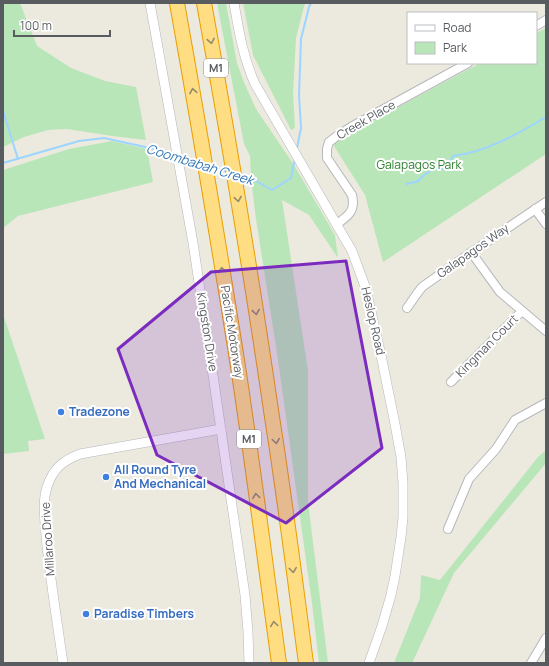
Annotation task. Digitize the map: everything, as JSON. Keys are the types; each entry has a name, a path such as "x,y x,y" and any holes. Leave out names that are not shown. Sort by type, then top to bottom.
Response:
{"highway":[{"name":"Pacific Motorway","path":"177,3 200,130 234,341 248,432 279,663"},
{"name":"M1","path":"204,3 242,218 273,419 306,663"}],"street":[{"name":"Kingston Drive","path":"150,3 193,243 221,429 245,595 249,663"},
{"name":"Heslop Road","path":"234,3 247,64 255,84 352,251 366,289 395,424 401,457 403,483 403,517 400,550 382,626 369,663"},
{"path":"537,25 546,20"},
{"name":"Creek Place","path":"337,224 351,212 353,201 352,195 327,158 327,149 330,142 351,127 466,64"},
{"name":"Galapagos Way","path":"407,308 422,286 546,202"},
{"path":"535,209 546,224"},
{"path":"471,252 500,292 546,331"},
{"name":"Kingman Court","path":"451,382 522,311"},
{"path":"448,529 469,479 496,449 515,420 546,403"},
{"name":"Millaroo Drive","path":"63,663 48,556 44,499 46,488 55,471 60,464 66,460 87,452 221,429"},
{"path":"531,663 546,638"}],"highlighted area":[{"path":"346,261 382,448 286,523 157,455 118,349 211,272"}],"green space":[{"path":"3,3 20,3 37,46 71,68 105,81 136,87 146,140 67,129 48,130 24,137 3,147"},
{"path":"217,3 226,3 237,63 256,109 294,165 335,235 338,258 309,215 282,200 308,371 308,502 328,663 319,663 277,353 256,219 250,156 244,144"},
{"path":"243,3 305,3 296,38 293,93 295,128 291,130 253,55"},
{"name":"Galapagos Park","path":"546,28 546,154 383,262 365,195 332,143 478,64 537,64 537,32"},
{"path":"112,141 147,149 153,182 18,216 3,228 3,170 69,149"},
{"path":"3,314 45,439 28,441 29,451 3,454"},
{"path":"546,450 546,463 454,573 412,663 394,663 420,598 421,575 440,580 538,457"}],"waterway":[{"name":"Coombabah Creek","path":"297,148 301,128 299,95 301,39 311,3"},
{"path":"3,111 18,159"},
{"path":"407,184 418,181 433,169 443,169 447,167 453,156 478,151 490,146 513,136 546,117"},
{"name":"Coombabah Creek","path":"3,163 79,141 104,138 175,155"},
{"name":"Coombabah Creek","path":"181,157 200,163"},
{"name":"Coombabah Creek","path":"240,176 256,181 272,190 291,178 295,158"},
{"name":"Coombabah Creek","path":"211,167 228,172"}],"place":[{"name":"Tradezone","path":"61,412"},
{"name":"All Round Tyre And Mechanical","path":"106,477"},
{"name":"Paradise Timbers","path":"86,614"}]}
